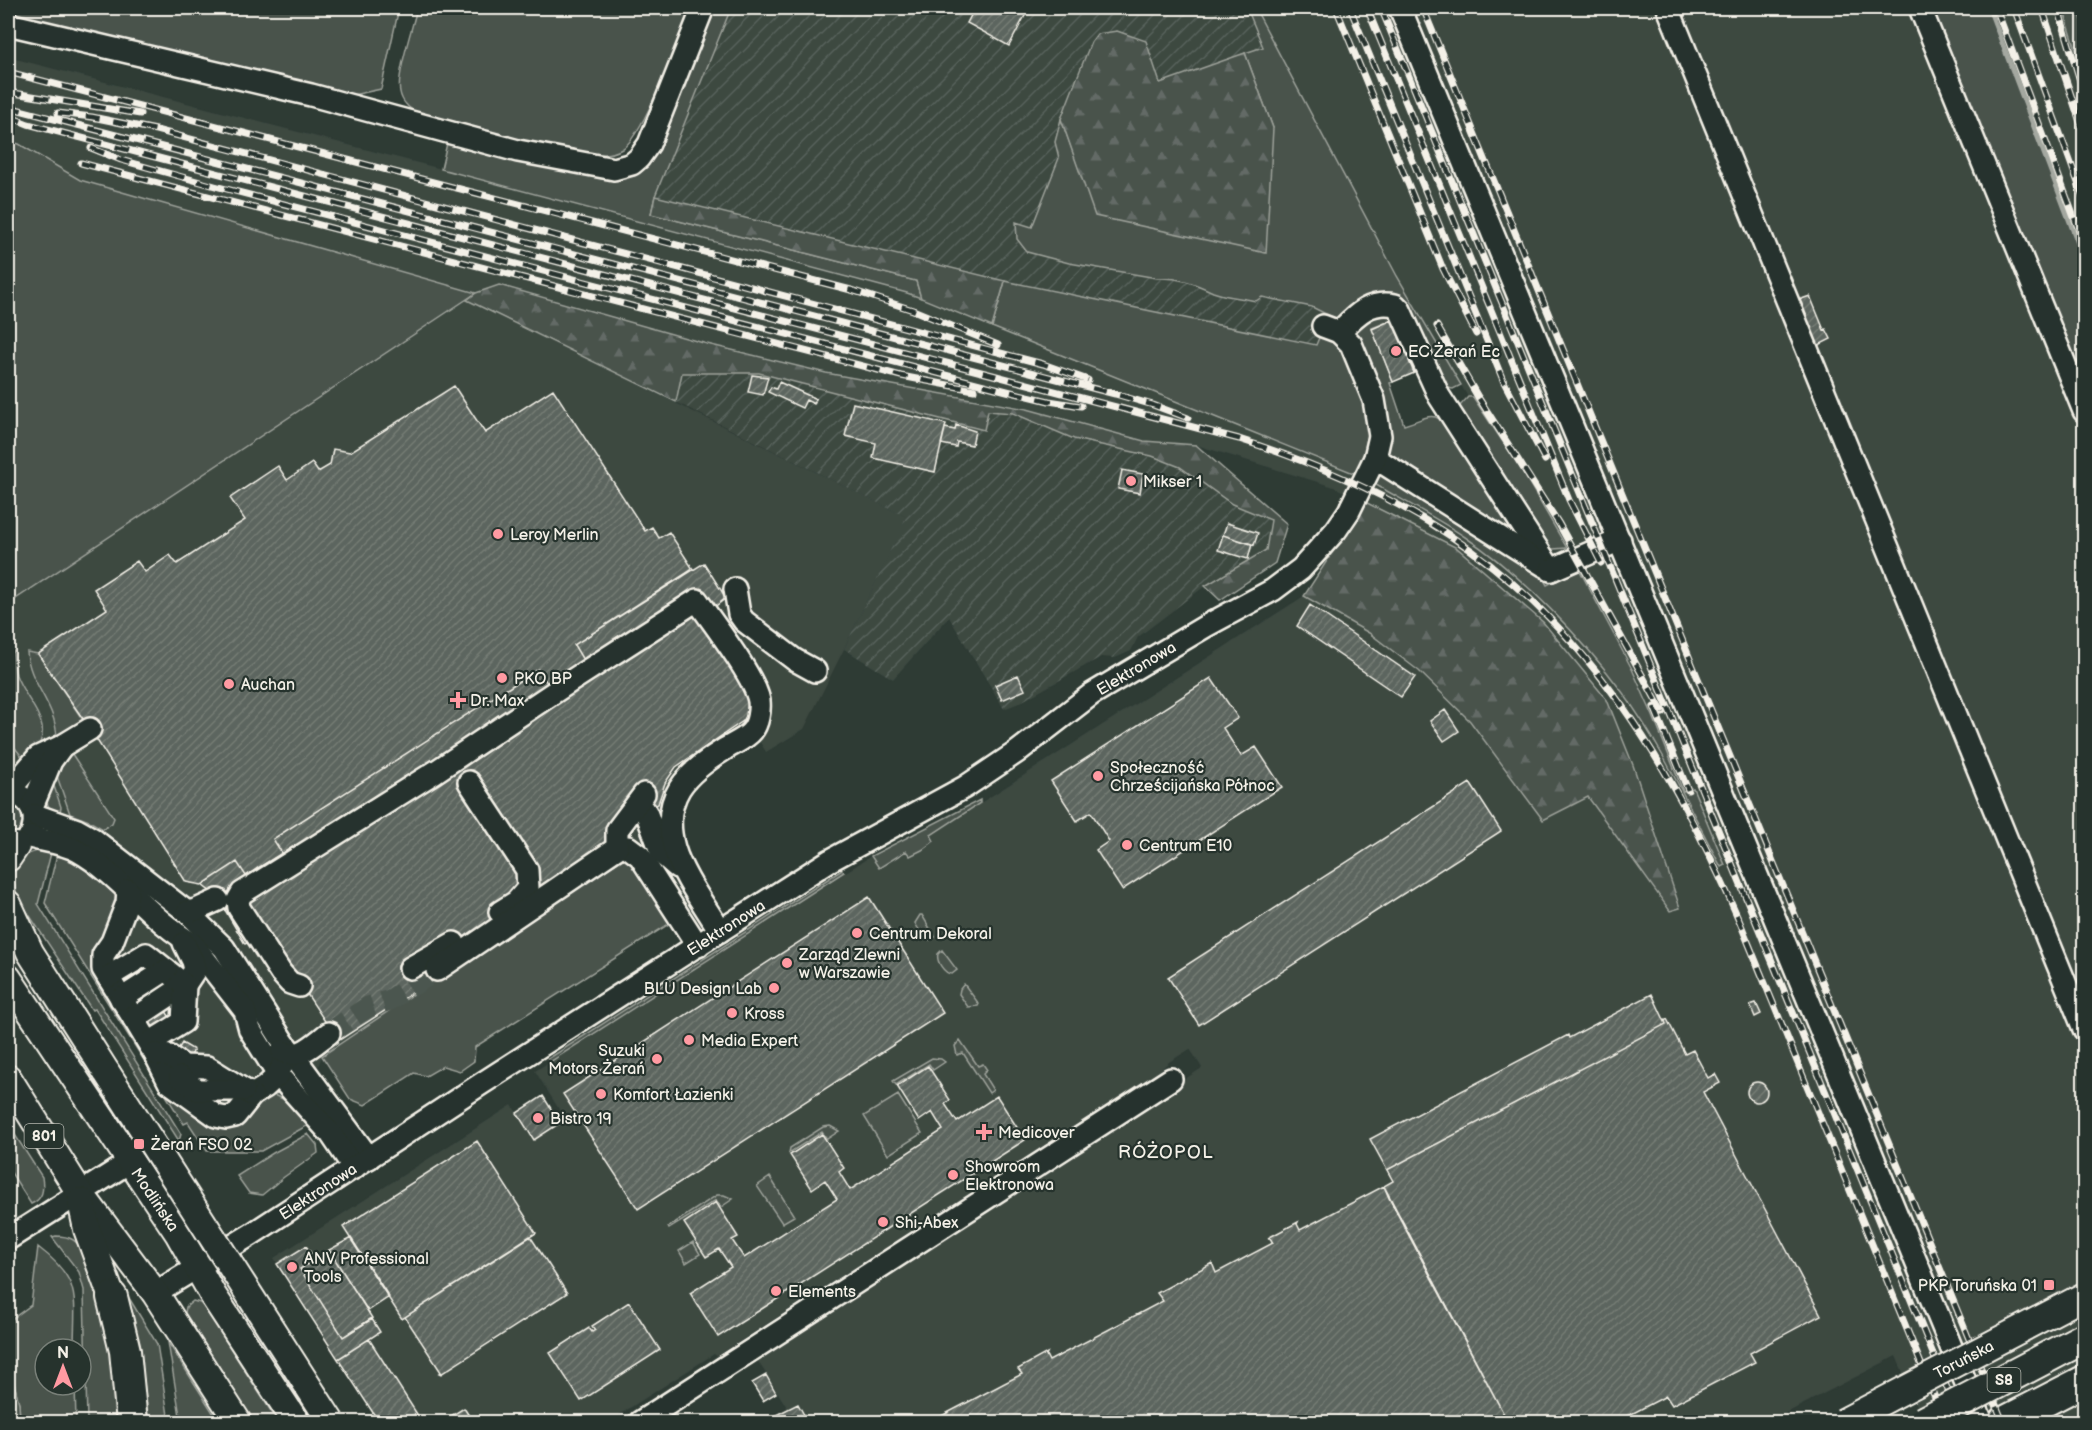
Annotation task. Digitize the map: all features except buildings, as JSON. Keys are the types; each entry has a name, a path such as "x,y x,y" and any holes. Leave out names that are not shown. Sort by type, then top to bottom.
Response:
{"highway":[{"path":"112,1297 125,1351 132,1422"},
{"name":"S8","path":"1923,1422 2085,1338"},
{"name":"S8","path":"2004,1422 2085,1381"}],"main road":[{"path":"8,904 20,932 42,971"},
{"path":"8,923 42,971 331,1422"},
{"name":"Modlińska","path":"8,978 178,1233 196,1266 296,1422"},
{"name":"801","path":"8,1078 80,1193 155,1293 238,1422"},
{"path":"80,1193 87,1229 127,1342 141,1422"},
{"name":"Toruńska","path":"1843,1422 2085,1296"}],"street":[{"path":"8,24 311,95 518,150 614,169 632,164 649,144 702,8"},
{"path":"1400,8 1982,1422"},
{"path":"1668,8 2085,1029"},
{"path":"1920,8 2085,411"},
{"name":"Elektronowa","path":"155,1293 252,1234 829,861 965,787 1017,752 1092,694 1206,626 1273,590 1301,569 1336,530 1349,511 1375,458 1380,436 1374,400 1351,345 1331,329 1359,312 1376,304 1395,305 1400,310 1439,396 1551,570"},
{"path":"1375,458 1551,570 1620,540"},
{"path":"735,590 739,614 744,621 795,660 815,671"},
{"path":"299,986 290,983 281,973 239,908 238,900 242,893 435,772 697,600 743,669 758,698 758,718 752,732 705,761 688,775 674,802 671,834 674,850 720,931"},
{"path":"90,729 38,757 8,793 21,796 33,811 93,839 187,912 224,948 361,1163"},
{"path":"15,847 35,823 33,811 51,761 62,746"},
{"path":"410,968 516,902 528,888 527,870 469,782"},
{"path":"437,970 617,848 618,830 645,803 662,854 687,876"},
{"path":"654,877 671,834"},
{"path":"15,847 77,850 128,890 181,937 193,944 245,1011 261,1026 278,1048 288,1051 304,1051 329,1033"},
{"path":"628,847 640,856 698,946"},
{"path":"128,890 127,903 112,942 103,955 103,969 169,1082 216,1116 225,1118 235,1116 288,1051"},
{"path":"187,912 218,900"},
{"path":"134,1020 174,980 195,970 181,937"},
{"path":"146,954 174,980 183,1022 134,1020 146,954"},
{"path":"245,1011 260,1087"},
{"path":"134,1020 169,1056 184,1066 207,1067 260,1087 293,1092 361,1163"},
{"path":"640,1422 1171,1079"},
{"path":"8,1239 131,1161"}],"shaded area":[{"path":"731,8 1247,8 1361,292 1327,311 1317,345 1005,281 655,196"},
{"path":"1247,8 2084,8 2084,1422 1924,1422 1896,1356 1769,1422 764,1421 788,1409 754,1355 1202,1068 1190,1049 1169,1062 1156,1074 717,1356 714,1354 608,1422 379,1422 274,1258 512,1105 534,1139 565,1119 535,1071 871,856 879,868 1304,596 1369,633 1419,671 1470,721 1543,820 1588,796 1670,911 1543,622 1457,548 1334,487 1196,445 1144,441 1027,409 826,373 707,344 499,285 476,293 80,180 19,144 8,141 8,57 616,214 907,293 1351,469 1471,534 1553,604 1562,577 1526,496 1397,276 1361,292"},
{"path":"467,300 907,517 804,729 766,752 758,739 696,781 688,794 678,825 510,929 322,1056 299,1117 250,1147 157,1080 59,853 8,767 8,604"},
{"path":"681,373 759,373 983,430 988,411 1013,413 1074,439 1152,456 1180,467 1232,504 1271,520 1266,550 1205,586 1138,637 1131,651 1115,658 1101,657 1004,709 949,617 893,679 844,649 906,517 676,402"}],"green space":[{"path":"8,8 399,8 381,89 348,96 18,21 8,12"},
{"path":"417,8 691,8 661,84 641,125 622,149 617,152 600,154 577,153 421,117 414,112 403,100 399,85"},
{"path":"712,8 731,8 655,196 651,214 916,281 921,298 441,169 448,139 618,179 636,175 651,162"},
{"path":"1247,8 1255,8 1397,276 1461,385 1453,389 1443,387 1398,318 1372,328 1393,382 1390,383 1404,425 1432,416 1442,420 1456,434 1547,585 1579,569 1632,669 1683,791 1693,788 1725,865 1721,867 1663,756 1637,713 1590,651 1529,588 1486,552 1442,522 1371,482 1383,456 1338,320 1312,307 1262,297 1256,301 1218,294 1179,280 1069,263 1027,252 1017,239 1016,222 1032,227 1059,158 1055,142 1061,119 1096,216 1273,128 1245,53 1263,47"},
{"path":"1928,8 1989,8 2002,39 2084,259 2084,395"},
{"path":"2063,8 2078,8 2084,25 2084,75"},
{"path":"1117,31 1146,41 1160,83 1245,53 1273,128 1266,253 1095,216 1061,119 1091,42 1097,34"},
{"path":"8,141 19,144 80,180 476,293 8,604"},
{"path":"655,196 1005,281 992,327 921,298 916,281 651,214"},
{"path":"1005,281 1316,345 1321,333 1341,343 1370,419 1369,446 1356,474 992,327"},
{"path":"499,285 707,344 826,373 1027,409 1144,441 1196,445 1287,524 1275,563 1220,600 1205,586 1266,550 1271,520 1232,504 1180,467 1152,456 1074,439 1013,413 988,411 984,430 759,373 682,373 676,402 467,300 476,293"},
{"path":"1468,397 1473,397 1521,469 1567,548 1544,547 1458,408"},
{"path":"1365,502 1457,548 1543,622 1607,700 1633,765 1680,908 1670,911 1588,797 1543,820 1470,721 1419,671 1369,633 1304,596"},
{"path":"8,651 13,651 16,675 39,716 42,726 42,736 38,747 29,758 23,758 8,739"},
{"path":"27,652 38,654 85,723 57,738 52,713 32,674"},
{"path":"70,751 114,818 112,823 103,829 70,814 57,776 53,774"},
{"path":"48,783 54,786 61,807 59,816 48,806"},
{"path":"980,800 980,803 931,835 934,841 922,850 910,856 906,851 879,868 871,856"},
{"path":"8,802 16,804 23,812 24,824 18,832 8,835"},
{"path":"52,849 38,904 181,1134 179,1141 95,1009 92,1010 18,898 14,877 18,862 31,853"},
{"path":"58,850 94,872 116,894 118,902 95,960 231,1127 243,1124 257,1101 271,1094 283,1099 310,1124 261,1151 207,1151 188,1122 184,1124 45,903"},
{"path":"623,859 627,859 635,866 672,922 475,1047 474,1061 460,1071 443,1066 426,1076 414,1073 365,1105 350,1099 322,1056 510,929"},
{"path":"842,870 844,872 550,1062 548,1059"},
{"path":"920,915 935,937 930,940 923,937 915,923"},
{"path":"942,950 957,970 952,974 946,972 939,963 938,954"},
{"path":"964,984 979,1004 978,1006 968,1007 959,994"},
{"path":"960,1040 978,1066 983,1064 987,1070 983,1074 993,1090 989,1093 963,1053 957,1055 955,1046"},
{"path":"932,1058 945,1062 933,1070 929,1064 896,1085 893,1081"},
{"path":"898,1095 922,1133 888,1155 864,1116"},
{"path":"8,1124 42,1177 42,1194 31,1204 8,1168"},
{"path":"830,1126 839,1131 827,1139 822,1132 789,1153 790,1148 823,1127"},
{"path":"308,1134 317,1145 318,1153 262,1195 249,1193 237,1176"},
{"path":"770,1177 794,1216 782,1223 757,1186"},
{"path":"717,1195 733,1199 721,1207 716,1200 669,1229 668,1227"},
{"path":"52,1237 65,1237 72,1240 83,1252 106,1320 120,1422 87,1422 86,1397 93,1397 93,1337 85,1337 84,1290 79,1272"},
{"path":"693,1242 700,1254 686,1263 679,1251"},
{"path":"38,1247 63,1270 69,1281 74,1303 74,1337 33,1337 33,1397 75,1397 76,1422 20,1422 19,1403 8,1360 8,1322 31,1305"},
{"path":"126,1293 157,1344 169,1422 149,1422 141,1359"},
{"path":"193,1301 203,1306 278,1422 254,1422 185,1313 186,1307"},
{"path":"168,1342 219,1422 181,1422"},
{"path":"8,1360 19,1403 20,1422 8,1422 8,1414 13,1406 8,1397"}],"waterway":[{"path":"1989,8 2084,259"}],"tunnel":[{"path":"329,1033 368,1007 390,1000 437,970"}],"railway":[{"path":"1336,8 1443,269 1476,334"},
{"path":"1350,8 1503,380 1545,460"},
{"path":"1367,8 1569,500 1601,563"},
{"path":"1381,8 1961,1422"},
{"path":"1423,8 2003,1422"},
{"path":"1996,8 2084,244"},
{"path":"2014,8 2084,199"},
{"path":"2042,8 2084,134"},
{"path":"2058,8 2084,94"},
{"path":"8,72 851,290 913,310 998,345"},
{"path":"8,92 140,114"},
{"path":"8,107 1115,394 1188,418"},
{"path":"58,113 92,117 156,130 1043,364 1088,380"},
{"path":"8,116 28,124 1239,439 1321,468 1374,492 1449,535 1499,572 1544,612 1585,657 1622,705 1686,809 1739,920 1945,1422"},
{"path":"91,148 121,160 215,186 1007,391 1081,406"},
{"path":"81,163 901,376 974,390"},
{"path":"1437,326 1478,397 1559,524 1663,713"},
{"path":"1654,707 1688,790"}],"place":[{"name":"EC Żerań Ec","path":"1396,351"},
{"name":"Mikser 1","path":"1131,481"},
{"name":"Leroy Merlin","path":"498,534"},
{"name":"PKO BP","path":"502,678"},
{"name":"Auchan","path":"229,684"},
{"name":"Dr. Max","path":"458,700"},
{"name":"Społeczność Chrześcijańska Północ","path":"1098,776"},
{"name":"Centrum E10","path":"1127,845"},
{"name":"Centrum Dekoral","path":"857,933"},
{"name":"Zarząd Zlewni w Warszawie","path":"787,963"},
{"name":"BLU Design Lab","path":"774,988"},
{"name":"Kross","path":"732,1013"},
{"name":"Media Expert","path":"689,1040"},
{"name":"Suzuki Motors Żerań","path":"657,1059"},
{"name":"Komfort Łazienki","path":"601,1094"},
{"name":"Bistro 19","path":"538,1118"},
{"name":"Medicover","path":"984,1132"},
{"name":"Żerań FSO 02","path":"139,1144"},
{"name":"Showroom Elektronowa","path":"953,1175"},
{"name":"Shi-Abex","path":"883,1222"},
{"name":"ANV Professional Tools","path":"292,1267"},
{"name":"PKP Toruńska 01","path":"2049,1285"},
{"name":"Elements","path":"776,1291"}],"district":[{"name":"RÓŻOPOL","path":"1166,1152"}]}
